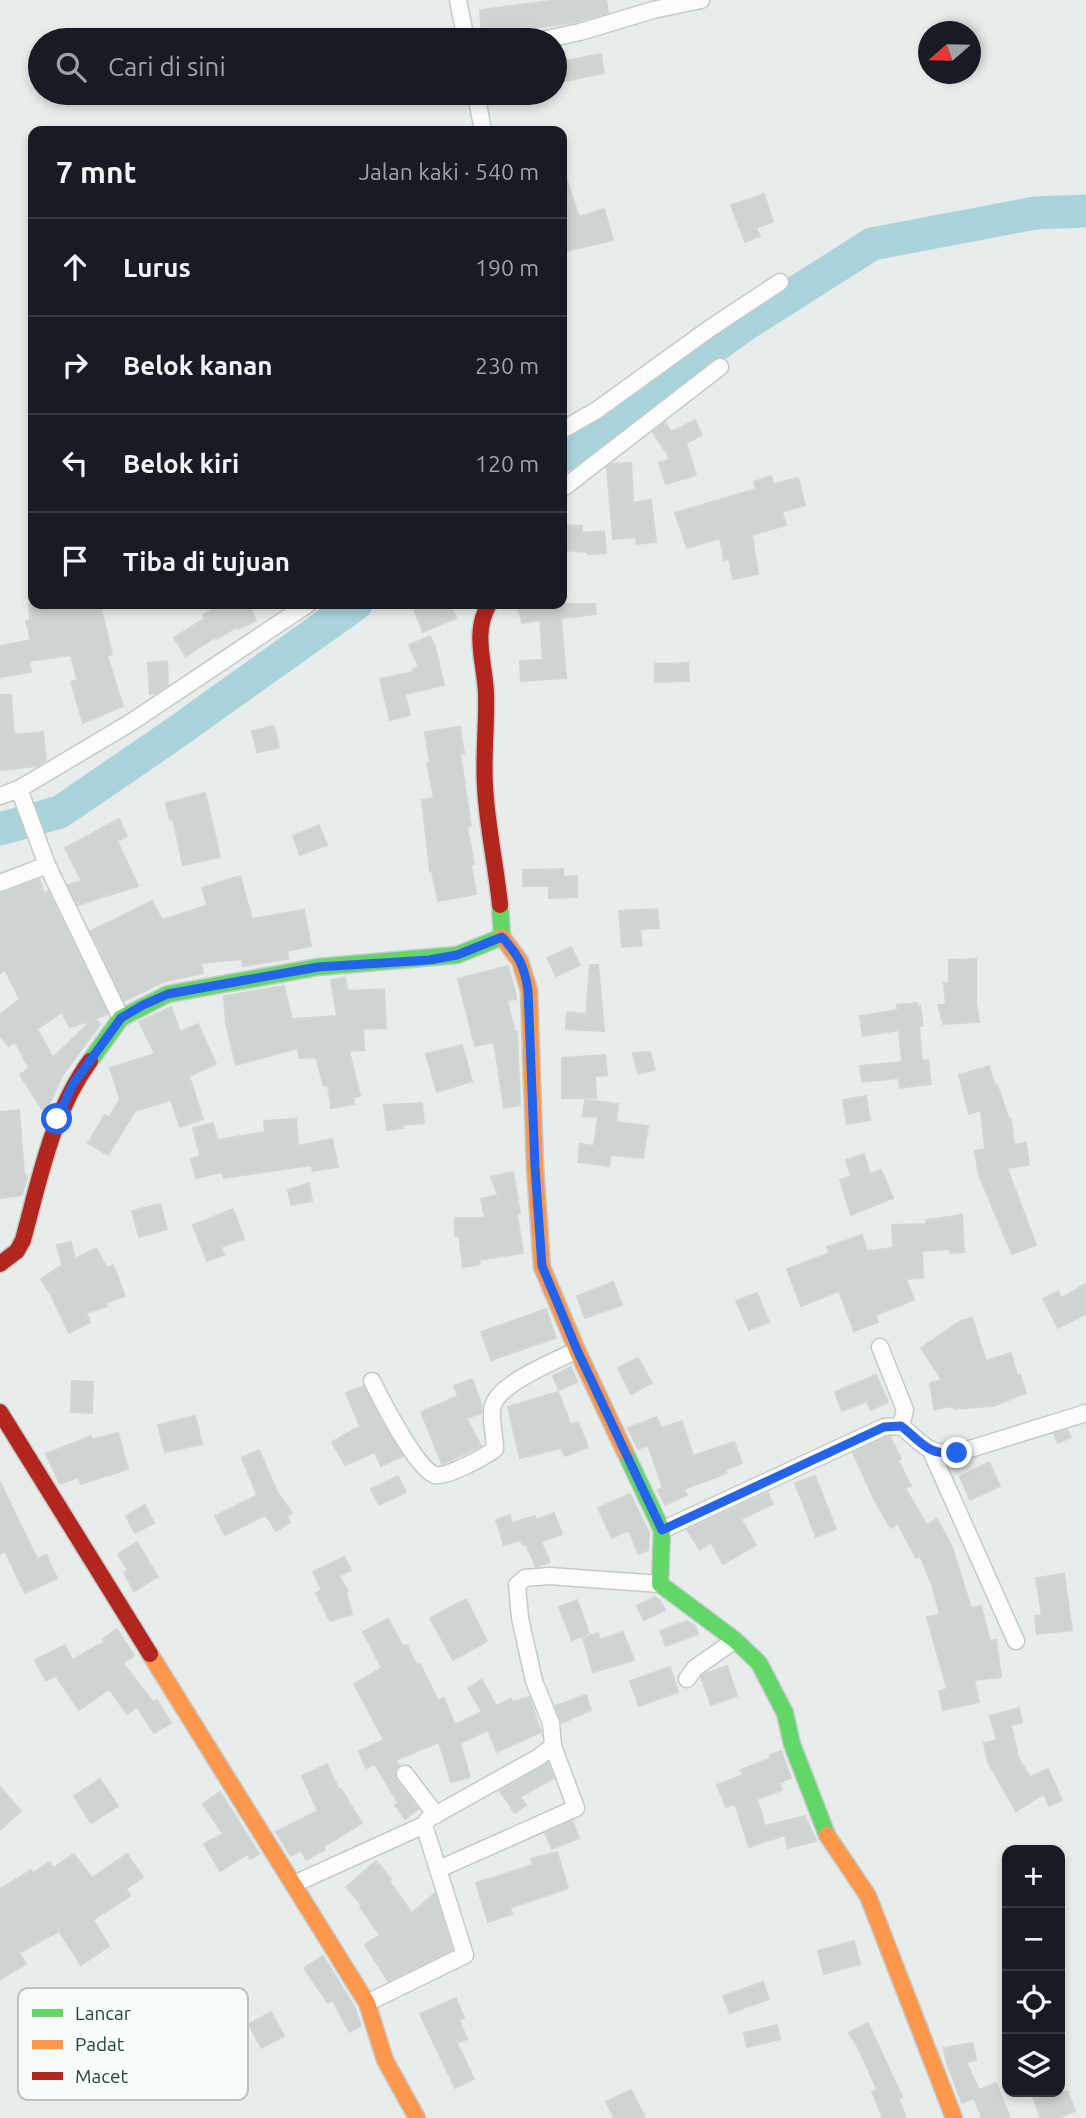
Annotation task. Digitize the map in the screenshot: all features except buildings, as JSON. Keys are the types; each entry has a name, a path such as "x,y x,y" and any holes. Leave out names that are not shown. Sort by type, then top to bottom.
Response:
{"street":[{"path":"458,0 464,28"},
{"path":"567,35 653,10 701,0"},
{"path":"478,105 481,126"},
{"path":"567,427 597,410 709,328 780,282"},
{"path":"567,485 720,367"},
{"path":"0,796 21,794 301,609"},
{"path":"485,609 479,636 486,687 485,790 502,913 502,937 524,966 528,990 542,1266 577,1350 662,1530 660,1584"},
{"path":"21,794 47,864 121,1018"},
{"path":"0,883 47,864"},
{"path":"0,1264 17,1251 23,1240 57,1119 73,1084 121,1018 155,999 193,988 318,967 448,957 479,948 502,937"},
{"path":"880,1347 905,1410 901,1426"},
{"path":"372,1381 391,1420 420,1462 430,1472 441,1475 486,1457 495,1449 491,1410 495,1398 505,1388 577,1350"},
{"path":"0,1412 367,2003 386,2060 417,2118"},
{"path":"662,1530 884,1427 901,1426 930,1451 940,1454 957,1453 1086,1413"},
{"path":"930,1451 1016,1641"},
{"path":"439,1869 576,1808 552,1746 551,1723 534,1681 520,1618 517,1585 525,1578 549,1576 660,1584 735,1640 759,1664 773,1687 785,1713 792,1744 824,1830 868,1896 954,2118"},
{"path":"687,1679 695,1668 735,1640"},
{"path":"294,1884 430,1820 539,1757 552,1746"},
{"path":"367,2003 465,1955 439,1869 430,1820 405,1774"}],"waterway":[{"path":"567,452 743,326 872,244 1035,213 1086,211"},
{"path":"0,829 60,812 349,609"}],"traffic: fast":[{"path":"90,1061 121,1018 168,994 318,967 457,955 502,937 500,905"},
{"path":"625,1452 662,1530 660,1584 735,1640 759,1663 785,1713 792,1744 827,1835"}],"traffic: slow":[{"path":"502,937 520,961 529,990 535,1167 542,1267 625,1452"},
{"path":"150,1654 367,2003 385,2060 417,2118"},
{"path":"827,1835 868,1896 954,2118"}],"traffic: jam":[{"path":"487,609 480,637 486,694 485,774 500,905"},
{"path":"0,1264 17,1251 23,1240 57,1124 66,1102 90,1061"},
{"path":"0,1412 150,1654"}],"route":[{"path":"57,1119 73,1084 121,1018 168,994 318,967 429,960 457,955 502,937 524,966 528,990 542,1266 577,1350 662,1530 884,1427 901,1426 930,1451 940,1454 957,1453"}]}
